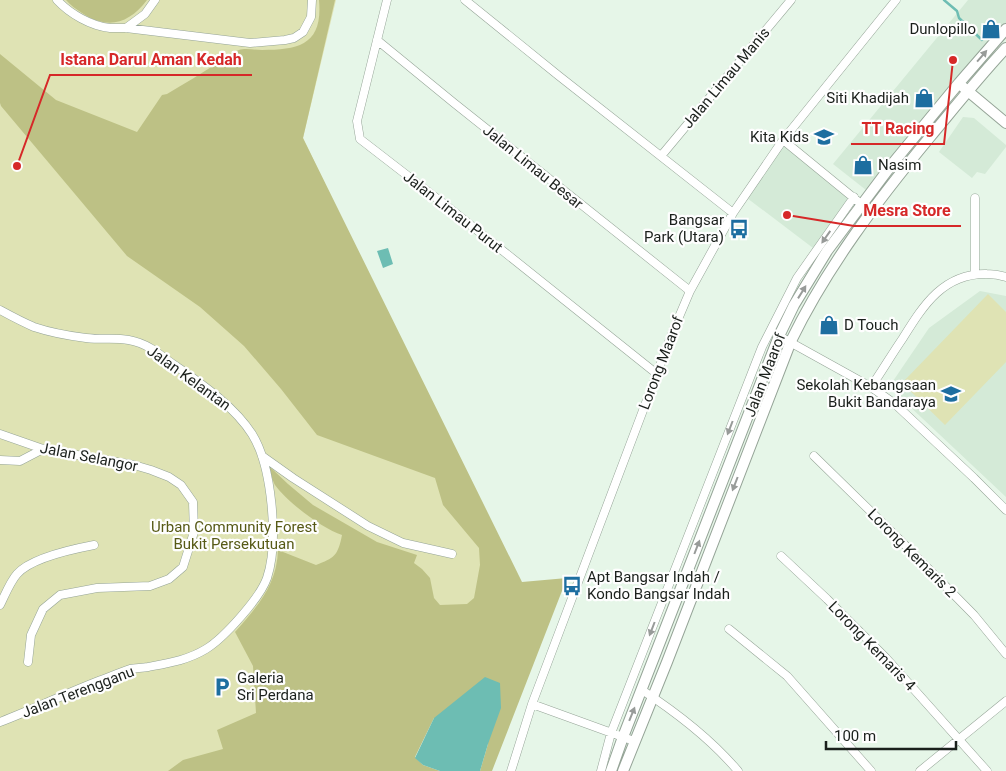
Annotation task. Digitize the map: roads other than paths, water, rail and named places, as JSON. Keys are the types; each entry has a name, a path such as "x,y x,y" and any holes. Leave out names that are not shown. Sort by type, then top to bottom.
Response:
{"main road":[{"name":"Jalan Maarof","path":"611,771 779,336 794,305 858,200 893,163 1006,29"},
{"name":"Jalan Maarof","path":"623,771 790,341 802,317 838,257 871,212 968,90 1006,48"},
{"path":"959,83 1006,123"}],"street":[{"path":"57,0 72,13 97,25 109,28 126,28 250,43 285,40 294,38 303,32 311,17 312,0"},
{"path":"126,28 145,14 155,0"},
{"name":"Jalan Limau Purut","path":"387,0 357,121 360,139 657,374"},
{"path":"466,0 733,213"},
{"name":"Jalan Limau Manis","path":"661,156 791,0"},
{"name":"Lorong Maarof","path":"511,771 532,704 690,292 733,213 783,140 896,0"},
{"name":"Jalan Limau Besar","path":"377,40 690,292"},
{"path":"783,140 871,212"},
{"path":"974,198 975,274"},
{"name":"Jalan Maarof","path":"601,771 611,733 762,347 798,278 858,200"},
{"path":"871,387 921,310 937,292 957,278 975,274 1006,277"},
{"name":"Jalan Kelantan","path":"0,310 34,327 87,338 128,339 150,348 194,378 235,412 252,434 262,456 293,478 368,526 403,543 452,554"},
{"path":"779,336 871,387 895,404 1006,510"},
{"name":"Jalan Selangor","path":"0,434 43,449 134,464 169,477 181,484 193,502 194,532 183,566 168,579 150,586 97,588 60,595 42,609 31,635 28,662"},
{"path":"0,460 20,460 43,449"},
{"name":"Jalan Terengganu","path":"0,722 131,669 177,662 193,656 208,648 233,624 259,593 267,579 272,556 272,503 262,456"},
{"name":"Lorong Kemaris 2","path":"814,456 974,615 1006,654"},
{"path":"0,605 21,570 54,554 94,545"},
{"name":"Lorong Kemaris 4","path":"780,556 827,599 886,658 987,771"},
{"path":"729,629 787,676 871,771"},
{"path":"642,690 695,728 738,771"},
{"path":"920,771 1006,701"},
{"path":"532,704 634,741"}],"water":[{"path":"388,248 393,264 383,268 377,251"},
{"path":"485,677 500,683 501,708 480,771 440,771 423,765 415,758 434,718"}],"waterway":[{"path":"944,0 957,11 959,18 982,40"}],"place":[{"name":"Dunlopillo","path":"991,29"},
{"name":"TT Racing","path":"953,60"},
{"name":"Siti Khadijah","path":"924,98"},
{"name":"Kita Kids","path":"824,137"},
{"name":"Nasim","path":"863,165"},
{"name":"Istana Darul Aman Kedah","path":"17,166"},
{"name":"Mesra Store","path":"787,215"},
{"name":"Bangsar Park (Utara)","path":"739,229"},
{"name":"D Touch","path":"829,325"},
{"name":"Sekolah Kebangsaan Bukit Bandaraya","path":"951,394"},
{"name":"Apt Bangsar Indah / Kondo Bangsar Indah","path":"572,586"},
{"name":"Galeria Sri Perdana","path":"222,687"}],"park label":[{"name":"Urban Community Forest Bukit Persekutuan","path":"234,536"}]}
